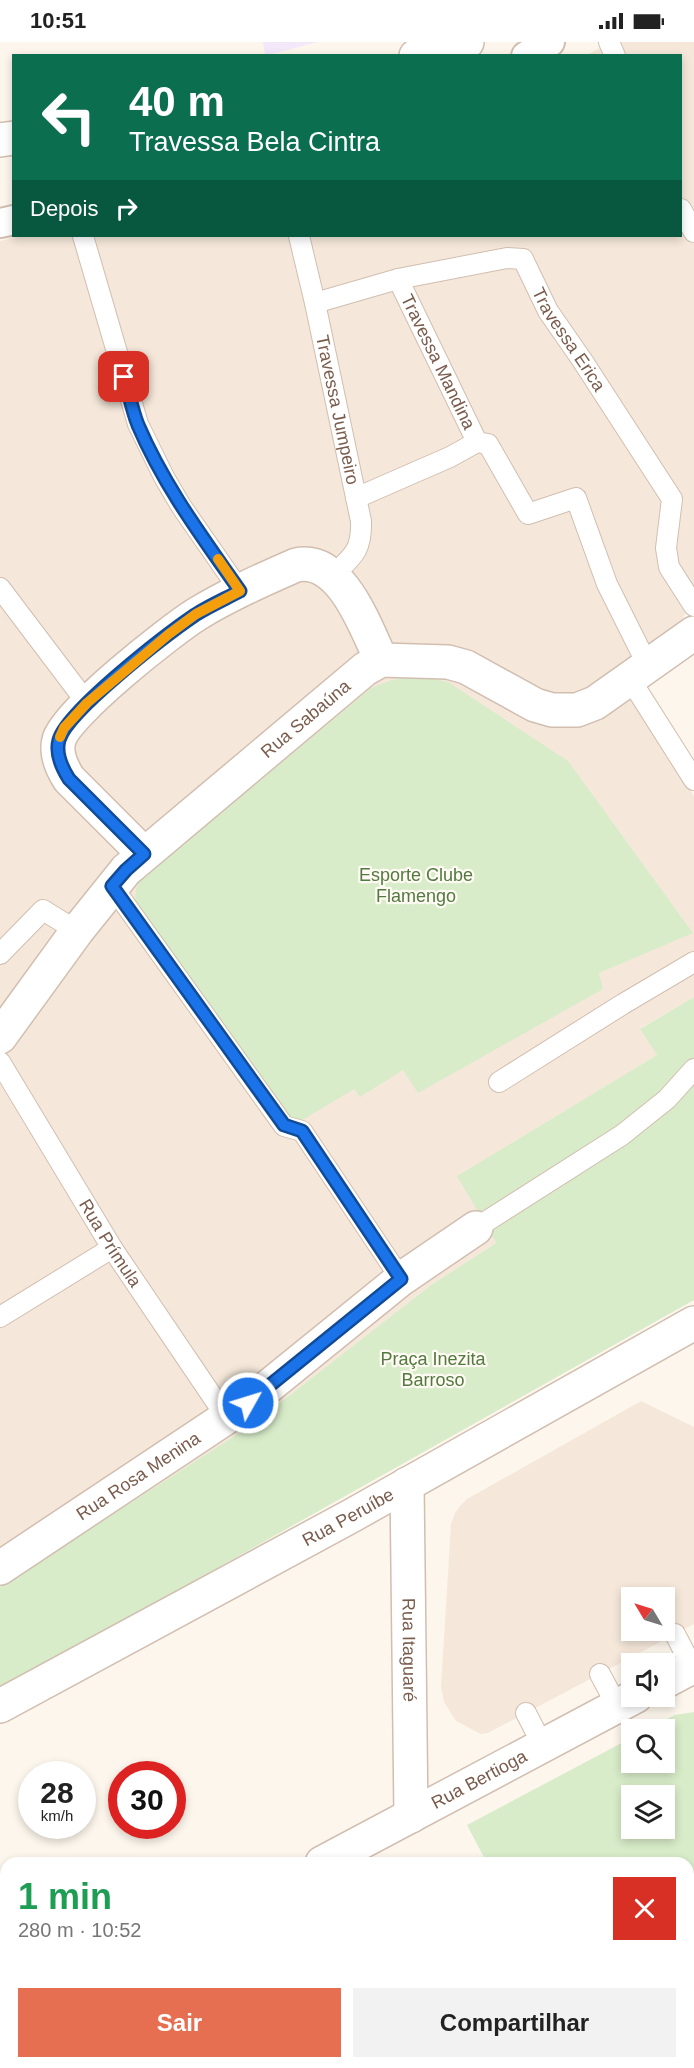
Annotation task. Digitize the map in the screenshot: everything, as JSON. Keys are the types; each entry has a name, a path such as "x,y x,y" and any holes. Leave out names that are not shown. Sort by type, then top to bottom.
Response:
{"street":[{"path":"423,54 467,42"},
{"path":"529,54 550,42"},
{"path":"144,854 69,779 62,767 59,754 59,741 64,728 87,703 196,614 296,565 304,563 318,566 344,587 381,660 429,660 466,667 535,705 552,711 577,710 596,703 694,633"},
{"name":"Rua Sabaúna","path":"0,1037 77,931 126,870 345,684 381,660"},
{"name":"Rua Rosa Menina","path":"0,1568 248,1403 401,1279 476,1228"},
{"name":"Rua Peruíbe","path":"0,1706 407,1484 694,1323"},
{"name":"Rua Itaguaré","path":"407,1484 411,1816"},
{"name":"Rua Bertioga","path":"333,1857 621,1705"}],"lane":[{"path":"682,211 694,232"},
{"path":"83,237 138,424 181,506 240,591"},
{"name":"Travessa Jumpeiro","path":"299,237 361,521 362,538 357,550 331,577"},
{"name":"Travessa Erica","path":"315,303 398,279 507,258 523,258 548,311 672,499 666,548 669,567 694,606"},
{"name":"Travessa Mandina","path":"398,279 477,442 488,444 528,514 576,498 639,672"},
{"path":"356,498 450,457 477,442"},
{"path":"0,588 87,703"},
{"path":"639,672 694,780"},
{"path":"112,886 284,1125 302,1131 401,1279"},
{"path":"0,954 43,910 77,931"},
{"path":"499,1082 694,962"},
{"name":"Rua Prímula","path":"0,1062 112,1248 227,1418"},
{"path":"476,1228 622,1135 667,1099 694,1070"},
{"path":"0,1317 112,1248"},
{"path":"675,1634 684,1672"},
{"path":"600,1674 621,1697"},
{"path":"526,1713 543,1746"}],"shaded area":[{"path":"263,42 317,42 272,54 265,54"},
{"path":"611,42 694,42 694,594 683,619 615,669 694,796 694,997 641,1028 657,1055 458,1176 496,1243 431,1285 250,1426 0,1587 0,241 15,237 682,237 682,54 589,54"},
{"path":"641,1401 694,1427 694,1624 675,1634 675,1587 621,1587 621,1641 662,1641 639,1653 621,1653 621,1663 488,1733 481,1734 456,1721 444,1702 441,1687 451,1524 460,1506 467,1499"}],"green space":[{"name":"Esporte Clube Flamengo","path":"418,676 448,682 568,761 693,933 599,973 603,989 418,1093 403,1070 360,1097 354,1089 294,1125 137,905 136,890 140,881 371,688 392,680"},
{"name":"Praça Inezita Barroso","path":"694,997 694,1300 0,1690 0,1587 250,1426 431,1285 496,1243 457,1176 657,1055 640,1029"},
{"path":"694,1712 694,1857 484,1857 467,1825 621,1743 621,1773 675,1773 675,1719 667,1719 675,1715"}],"slow traffic":[{"path":"60,737 64,728 87,703 169,634 196,614 240,591 218,559"}],"route":[{"path":"124,377 138,424 164,477 181,506 240,591 196,614 87,703 64,728 59,741 62,767 69,779 144,854 112,886 284,1125 302,1131 401,1279 248,1403"}]}
